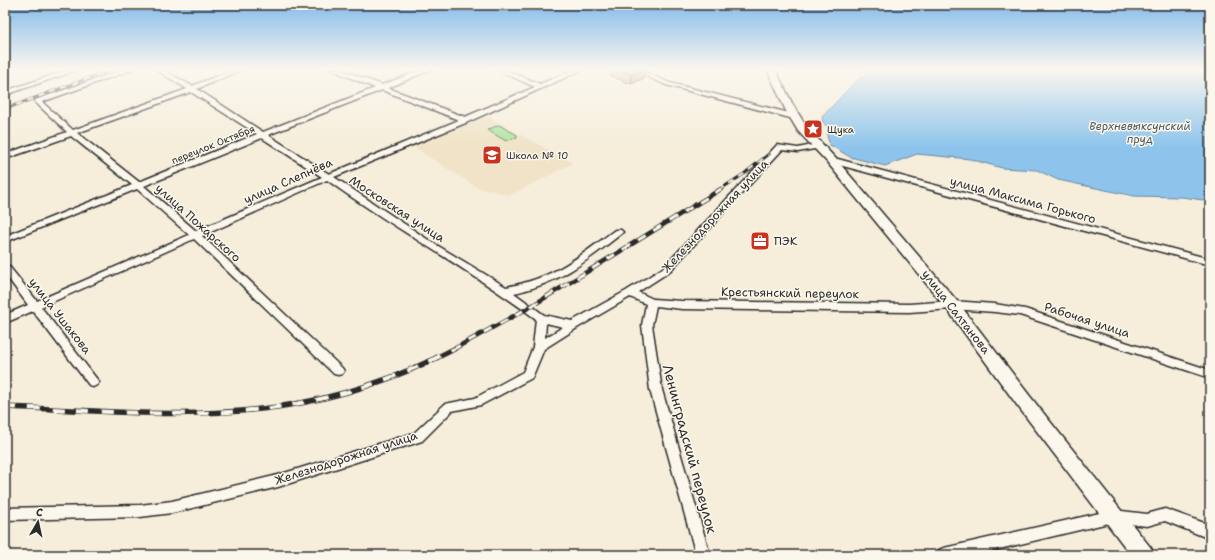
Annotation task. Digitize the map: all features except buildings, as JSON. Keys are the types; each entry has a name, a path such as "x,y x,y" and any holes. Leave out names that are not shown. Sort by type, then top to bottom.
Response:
{"main road":[{"name":"улица Салтанова","path":"784,95 794,117 952,305 1023,400 1144,555"}],"street":[{"name":"улица Пожарского","path":"54,95 37,101 72,132 138,185 195,235 338,371"},
{"path":"5,157 175,95"},
{"name":"Московская улица","path":"201,95 328,176 353,195 427,243 505,291 541,318"},
{"name":"переулок Октября","path":"5,239 364,95"},
{"path":"401,95 465,120"},
{"name":"улица Слепнёва","path":"5,319 328,176 522,95"},
{"path":"710,95 794,117"},
{"name":"Железнодорожная улица","path":"5,514 140,511 172,507 278,481 418,437 449,408 477,402 528,375 539,347 666,270 780,147 798,150 817,146"},
{"name":"улица Максима Горького","path":"831,160 1210,262"},
{"path":"505,291 535,284 548,279 565,270 618,232"},
{"name":"улица Ушакова","path":"5,267 94,382"},
{"name":"Крестьянский переулок","path":"630,293 651,302 682,305 909,308 952,305"},
{"name":"Ленинградский переулок","path":"651,302 647,325 656,390 703,555"},
{"name":"Рабочая улица","path":"952,305 995,308 1021,312 1210,374"},
{"path":"539,347 541,318 573,325"},
{"path":"944,555 1113,516 1147,520 1165,515 1210,532"}],"shaded area":[{"name":"Школа № 10","path":"486,116 573,163 511,195 478,188 412,146"}],"green space":[{"path":"499,125 517,135 517,137 506,141 487,130"}],"water":[{"name":"Верхневыксунский пруд","path":"843,95 1210,95 1210,201 1182,197 1134,196 1058,180 1037,170 1002,168 970,159 917,154 885,166 850,157 830,145 827,136 828,128 823,122 822,117"}],"railway":[{"path":"5,109 42,95"},
{"path":"719,190 744,174 769,154"},
{"path":"453,350 530,307 721,189"},
{"path":"5,407 176,414 244,411 277,407 323,398 368,386 412,369 453,350"}],"place":[{"name":"Щука","path":"813,129"},
{"name":"Школа № 10","path":"492,155"},
{"name":"ПЭК","path":"760,241"}]}
